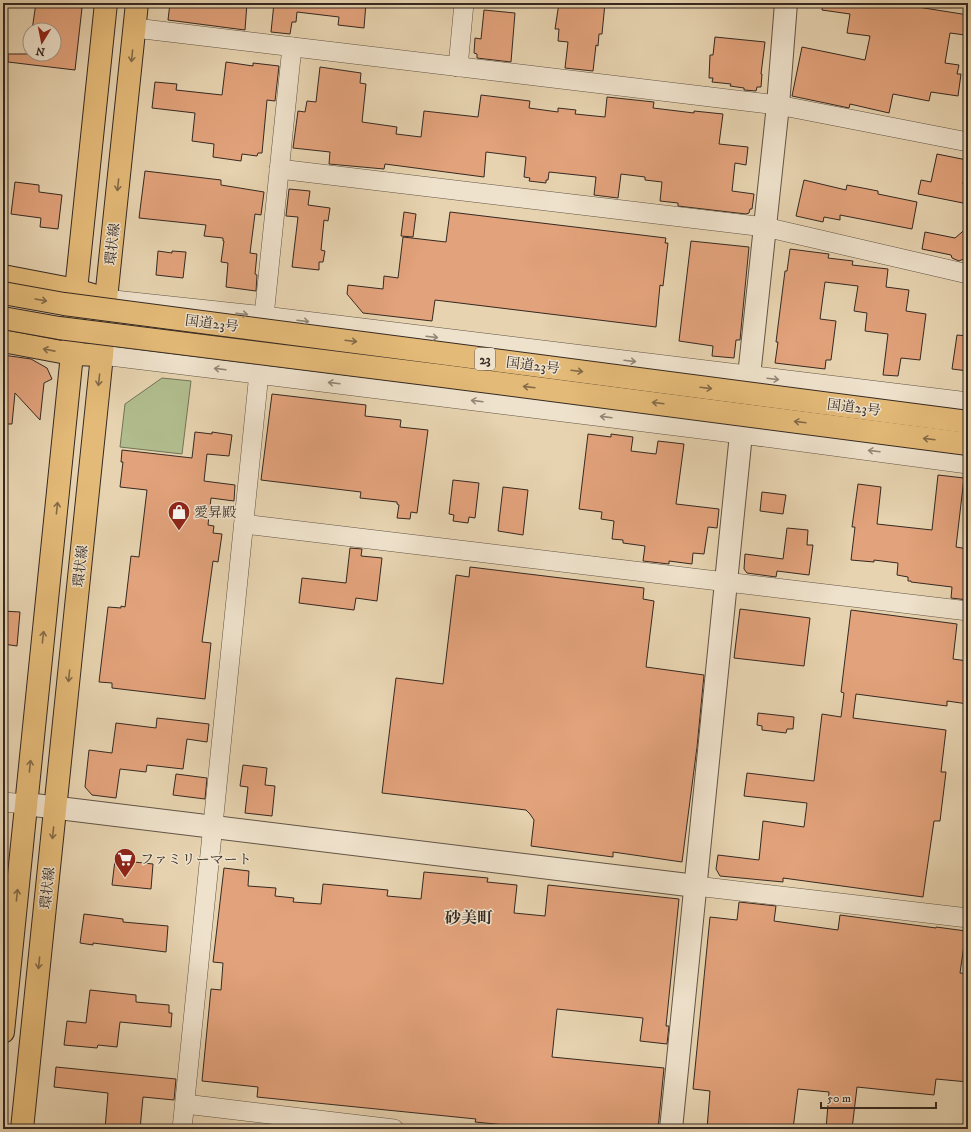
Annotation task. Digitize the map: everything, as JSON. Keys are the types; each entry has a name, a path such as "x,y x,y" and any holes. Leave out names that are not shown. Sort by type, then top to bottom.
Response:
{"main road":[{"name":"環状線","path":"3,1032 72,354 76,290 106,3"},
{"name":"環状線","path":"22,1129 137,3"},
{"path":"3,276 76,290 106,299"},
{"name":"国道23号","path":"3,293 80,306 968,422"},
{"name":"国道23号","path":"3,318 59,328 968,444"},
{"path":"3,342 72,354 102,355"}],"street":[{"path":"458,67 464,3"},
{"path":"671,1129 741,434 749,376 778,105 786,3"},
{"path":"135,28 778,105 968,142"},
{"path":"264,316 292,47"},
{"path":"279,169 765,227 968,274"},
{"path":"106,299 264,316 968,402"},
{"path":"102,355 259,373 968,464"},
{"path":"182,1129 259,373"},
{"path":"244,524 968,611"},
{"path":"3,802 56,807 213,828 968,918"},
{"path":"185,1104 394,1129"}],"green space":[{"path":"162,378 191,381 182,454 120,447 125,404"}],"building":[{"path":"36,3 77,3 77,7 82,8 75,70 8,62 8,54 22,54 22,62 62,62 62,22 33,22"},
{"path":"170,3 208,6 208,4 234,7 234,3 247,3 245,30 168,20"},
{"path":"274,3 366,3 364,28 338,25 339,17 297,12 296,22 292,22 290,34 271,32"},
{"path":"559,3 605,3 602,34 599,34 598,46 596,45 593,71 565,68 568,42 558,41 559,29 555,29"},
{"path":"823,3 893,3 968,15 965,35 950,33 945,63 959,65 957,74 961,74 958,96 931,92 929,101 893,94 889,113 850,104 849,108 792,96 802,47 865,60 870,36 847,33 850,14 822,10"},
{"path":"484,10 515,13 511,62 477,58 477,54 474,53 475,38 481,39"},
{"path":"715,37 765,42 761,87 757,87 756,91 744,90 744,88 730,86 731,84 712,82 713,78 709,78 710,55 713,55"},
{"path":"226,62 253,66 253,63 279,66 275,101 267,100 262,153 258,153 257,156 242,154 241,161 213,157 214,144 192,141 195,113 152,108 155,82 177,84 176,90 222,95"},
{"path":"320,67 361,73 360,83 366,84 362,122 397,127 396,134 421,137 424,111 478,117 481,95 530,101 529,108 558,112 558,108 576,110 575,114 605,117 607,97 654,102 653,108 694,113 694,111 723,114 719,144 748,147 746,165 735,163 732,191 754,194 752,209 750,209 749,213 746,214 678,206 678,203 660,201 662,182 645,180 645,177 621,174 618,198 594,195 596,177 549,172 546,183 529,181 530,178 524,177 526,157 486,152 484,177 385,164 384,169 329,164 330,152 293,148 298,111 305,112 307,101 316,102"},
{"path":"937,154 967,160 963,184 968,185 968,204 918,194 921,180 931,182"},
{"path":"145,171 221,180 221,185 264,192 261,215 255,214 250,253 257,254 255,274 257,275 256,291 226,287 228,263 221,262 224,241 223,238 204,236 206,225 139,218"},
{"path":"804,180 846,190 847,185 878,191 878,194 917,202 912,229 840,215 840,220 824,217 823,222 796,216"},
{"path":"15,182 39,185 39,192 62,195 58,229 40,227 41,218 11,214"},
{"path":"289,189 310,191 308,205 330,208 328,221 324,220 321,250 325,251 323,262 319,262 319,270 292,267 298,217 286,216"},
{"path":"404,212 416,214 413,237 401,236"},
{"path":"450,212 666,238 665,243 668,243 663,286 660,285 656,327 435,300 432,321 363,313 347,294 348,285 383,289 384,276 398,278 403,237 446,242"},
{"path":"968,227 968,257 959,261 952,258 951,255 922,249 925,232 955,238"},
{"path":"691,241 749,247 740,340 736,340 734,358 712,356 713,346 679,341"},
{"path":"790,249 829,254 828,258 853,261 852,265 888,269 886,287 909,290 906,311 926,314 920,360 901,358 898,376 883,375 888,334 865,331 867,313 854,311 858,286 825,282 820,319 836,321 831,360 826,360 825,369 775,363 778,342 776,342 785,271 787,271"},
{"path":"158,251 172,253 172,251 186,252 183,278 156,275"},
{"path":"957,335 968,336 968,371 952,369"},
{"path":"3,355 31,359 47,368 52,379 44,383 40,420 15,393 12,424 3,424"},
{"path":"272,394 366,405 365,416 401,420 400,427 428,430 417,513 411,512 410,519 397,518 399,505 397,502 360,498 361,492 261,480"},
{"path":"195,432 212,434 212,432 232,435 229,456 207,454 204,481 235,485 234,501 211,498 208,525 214,526 213,533 222,534 218,562 213,561 202,642 211,643 205,699 112,688 112,683 99,682 108,607 125,607 131,556 139,557 147,490 120,487 123,462 121,462 122,450 192,458"},
{"path":"588,434 611,437 611,434 633,437 631,451 656,454 658,441 684,444 676,504 719,509 717,528 708,527 704,554 693,553 692,564 669,561 669,564 643,561 645,546 623,543 623,540 612,539 614,521 601,519 602,512 579,509"},
{"path":"938,475 964,478 956,547 968,549 968,600 951,598 952,587 908,581 908,577 897,575 898,563 874,560 874,562 851,560 855,527 852,527 858,484 881,487 877,524 932,530"},
{"path":"453,480 479,483 475,518 469,517 468,523 453,521 454,515 449,514"},
{"path":"503,487 528,490 523,535 498,531"},
{"path":"762,492 786,495 783,514 760,511"},
{"path":"787,528 808,530 807,545 813,545 809,575 777,571 776,577 747,573 744,569 745,554 783,559"},
{"path":"350,548 362,549 361,556 382,558 377,601 356,598 354,610 299,603 302,578 346,583"},
{"path":"470,567 644,588 643,599 654,601 646,667 704,675 697,747 682,862 613,852 613,857 531,846 534,820 526,810 382,793 396,678 443,684 456,575 469,577"},
{"path":"740,609 810,618 804,666 734,658"},
{"path":"851,610 957,624 953,659 968,661 968,704 947,701 947,706 856,694 853,718 946,730 941,772 946,772 940,821 934,821 923,897 783,878 783,882 720,876 716,869 718,855 759,860 763,821 804,827 807,803 744,796 747,773 814,781 822,714 841,717 844,693 841,692"},
{"path":"3,611 20,612 17,646 3,644"},
{"path":"758,713 794,717 793,729 787,729 786,733 762,730 762,726 757,725"},
{"path":"157,718 209,724 207,742 187,739 183,769 147,765 146,772 120,769 116,798 92,795 85,787 89,750 112,753 116,723 156,728"},
{"path":"243,765 267,768 265,785 275,786 272,816 245,813 248,787 240,786"},
{"path":"176,774 207,778 205,799 173,795"},
{"path":"115,860 153,864 151,889 112,885"},
{"path":"224,868 249,871 248,886 276,888 275,896 294,898 293,902 321,904 323,884 388,890 387,896 421,899 424,872 488,878 487,882 517,885 514,913 545,916 548,885 679,899 666,1026 669,1026 667,1044 640,1041 643,1018 557,1009 552,1057 664,1068 658,1129 547,1129 475,1122 476,1119 257,1097 258,1087 202,1081 211,989 221,990 223,963 213,962"},
{"path":"739,902 776,906 774,921 838,930 840,915 966,931 960,973 968,974 968,1082 936,1079 934,1095 857,1087 852,1129 826,1129 829,1092 798,1089 793,1129 707,1129 710,1091 693,1089 710,917 737,920"},
{"path":"84,914 123,919 123,922 168,926 166,952 93,943 93,945 80,943"},
{"path":"90,990 136,995 136,1002 169,1005 169,1013 172,1013 171,1027 120,1022 117,1047 98,1045 97,1048 64,1045 67,1021 86,1023"},
{"path":"56,1067 176,1079 174,1100 143,1097 140,1129 105,1129 108,1093 54,1087"}],"place":[{"name":"愛昇殿","path":"179,532"},
{"name":"ファミリーマート","path":"125,878"}],"district":[{"name":"砂美町","path":"469,917"}]}
